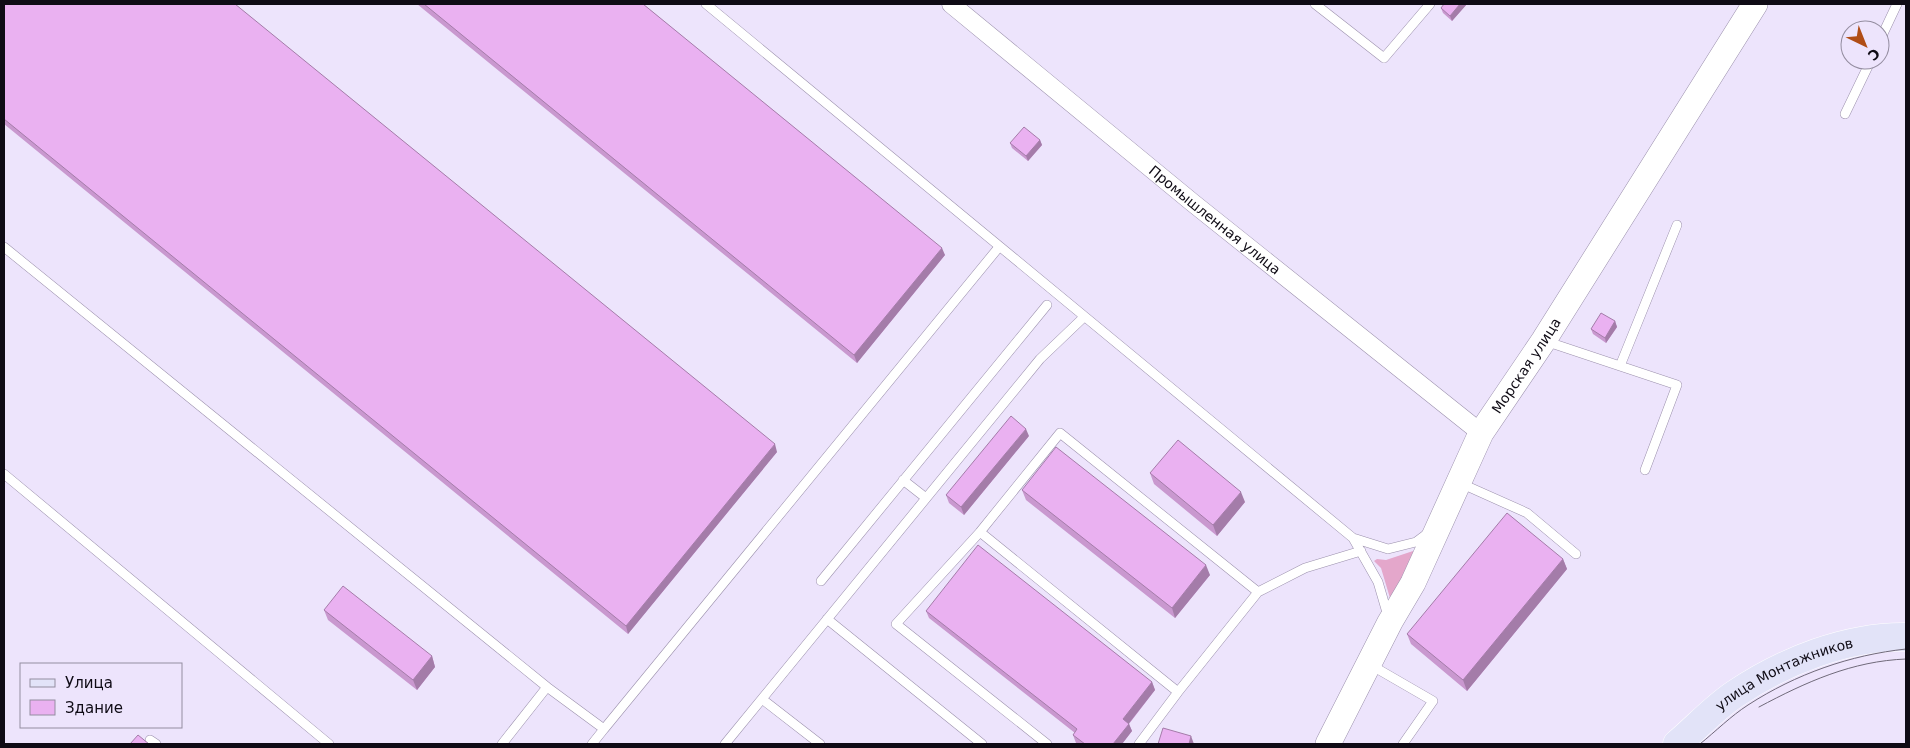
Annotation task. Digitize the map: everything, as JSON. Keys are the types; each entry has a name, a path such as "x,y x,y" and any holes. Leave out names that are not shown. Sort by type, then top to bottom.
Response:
{"main road":[{"name":"улица Монтажников","path":"1677,744 1734,695 1808,656 1860,641 1906,637"}],"street":[{"name":"Промышленная улица","path":"951,4 1193,203 1481,433"},
{"name":"Морская улица","path":"1328,744 1390,622 1413,583 1481,433 1544,340 1755,4"}],"lane":[{"path":"706,4 1353,538 1378,582 1390,622"},
{"path":"1315,4 1384,58 1430,4"},
{"path":"1889,20 1897,4"},
{"path":"1845,114 1866,70"},
{"path":"1620,366 1676,224"},
{"path":"4,247 547,688 604,729"},
{"path":"592,744 999,247"},
{"path":"821,581 1047,305"},
{"path":"725,744 1040,359 1084,316"},
{"path":"1544,340 1677,385 1645,470"},
{"path":"1046,744 896,624 980,532 1060,433 1258,592"},
{"path":"4,474 329,744"},
{"path":"903,480 926,498"},
{"path":"1459,483 1527,513 1576,554"},
{"path":"1353,538 1388,549 1416,542 1440,524"},
{"path":"980,532 1178,692"},
{"path":"1139,744 1258,592 1305,568 1361,551"},
{"path":"827,619 982,744"},
{"path":"1369,664 1433,701 1404,744"},
{"path":"502,744 547,688"},
{"path":"762,700 820,744"}],"shaded area":[{"path":"1413,551 1415,554 1409,570 1390,598 1381,568 1374,561 1377,559 1386,560"}],"building":[{"path":"4,4 235,4 775,444 626,626 4,119"},
{"path":"424,4 643,4 942,248 854,355"},
{"path":"1444,4 1460,4 1450,16 1441,8"},
{"path":"1024,127 1040,140 1026,156 1010,143"},
{"path":"1601,313 1615,321 1605,338 1591,329"},
{"path":"1011,416 1026,429 961,507 946,495"},
{"path":"1178,440 1241,492 1213,525 1150,473"},
{"path":"1056,447 1206,565 1172,608 1022,490"},
{"path":"1507,513 1563,559 1463,680 1407,634"},
{"path":"978,545 1152,682 1123,719 1129,724 1113,744 1085,744 1073,735 1077,729 926,611"},
{"path":"343,586 432,656 413,680 324,610"},
{"path":"1163,728 1191,736 1189,744 1158,744"},
{"path":"138,735 149,744 130,744"}],"tram line":[{"path":"1700,744 1742,709 1766,694 1804,675 1844,661 1906,649"},
{"path":"1759,707 1812,681 1848,668 1906,659"}]}
